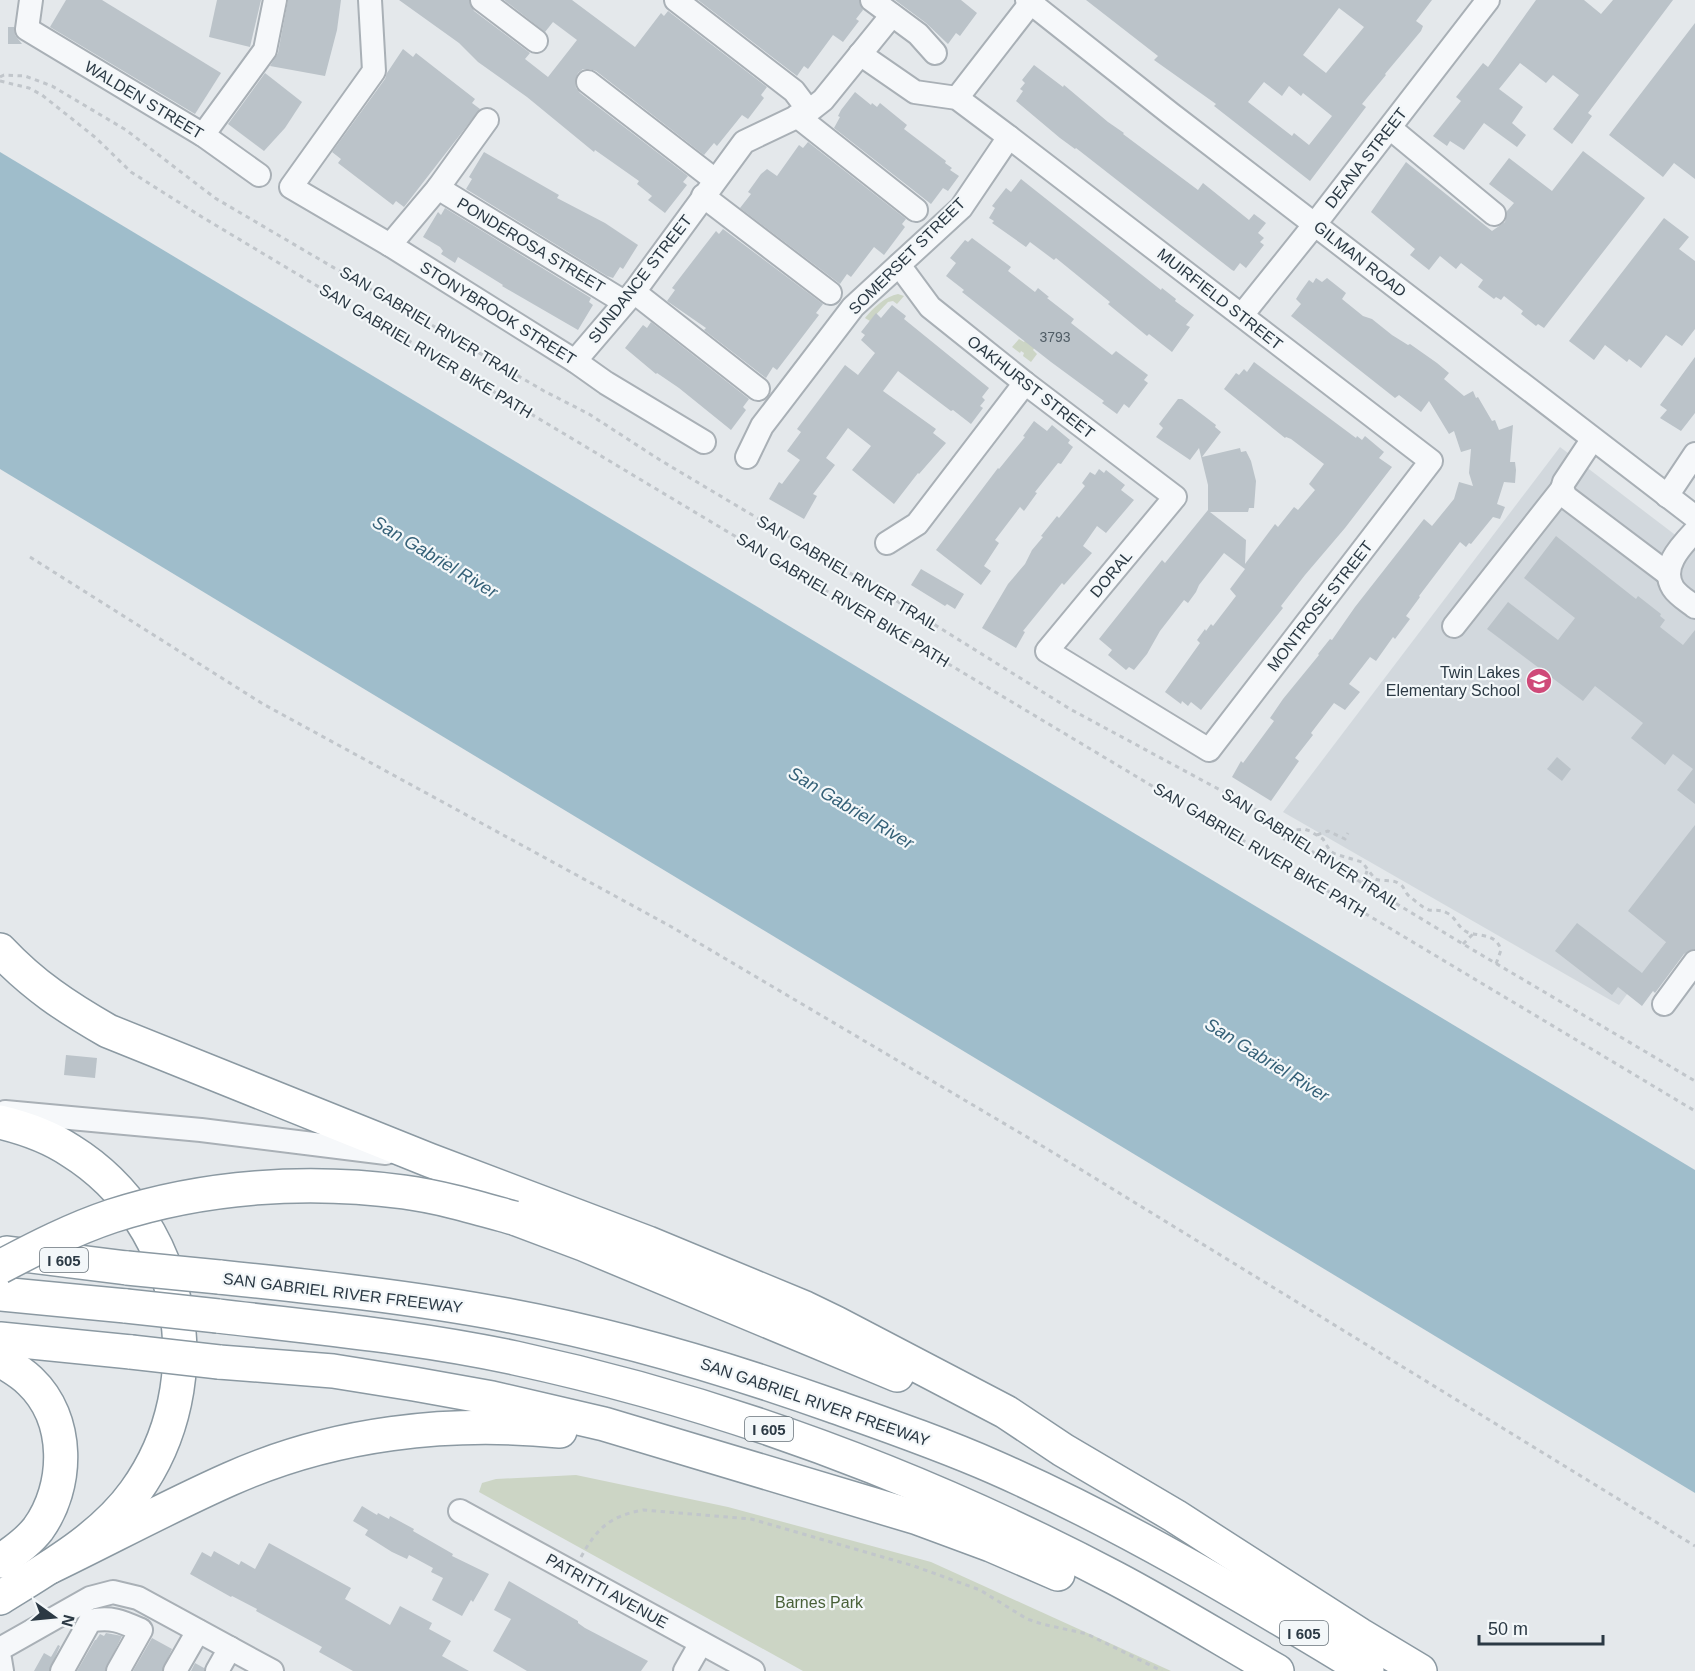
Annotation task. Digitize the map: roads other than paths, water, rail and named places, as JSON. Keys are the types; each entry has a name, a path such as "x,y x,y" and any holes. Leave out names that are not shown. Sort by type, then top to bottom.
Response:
{"highway":[{"path":"0,950 44,991 69,1010 108,1031 429,1160 648,1243 805,1308 871,1340 1006,1412 1063,1450 1175,1516 1420,1671"},
{"path":"0,1122 30,1131 71,1151 114,1186 149,1234 162,1260 177,1308 180,1340 177,1395 161,1447 135,1492 117,1514 91,1537 50,1567 0,1598"},
{"path":"0,1267 51,1241 111,1216 167,1202 257,1188 303,1185 405,1192 514,1218 583,1244 897,1375 1063,1450"},
{"name":"SAN GABRIEL RIVER FREEWAY","path":"0,1252 364,1293 507,1315 631,1343 753,1377 885,1424 994,1467 1126,1531 1241,1595 1367,1671"},
{"name":"I 605","path":"0,1294 390,1336 514,1358 625,1384 742,1420 875,1468 980,1512 1115,1578 1277,1671"},
{"path":"0,1339 219,1362 333,1371 492,1398 604,1424 858,1499 991,1545 1054,1572 1263,1671"},
{"path":"0,1360 31,1381 44,1398 54,1419 62,1458 56,1494 38,1530 25,1544 0,1561"},
{"path":"50,1567 231,1479 313,1449 393,1432 456,1427 519,1427 611,1437 692,1451"}],"street":[{"name":"WALDEN STREET","path":"31,0 27,29 203,135 259,175"},
{"path":"203,135 265,50 275,0"},
{"name":"STONYBROOK STREET","path":"370,0 374,71 291,187 390,245 575,361 606,383 704,442"},
{"path":"482,0 536,41"},
{"path":"676,0 794,91 803,113 916,210"},
{"path":"872,0 918,34 936,53"},
{"name":"DEANA STREET","path":"1242,315 1488,0"},
{"path":"957,98 1030,1"},
{"name":"GILMAN ROAD","path":"1030,1 1171,114 1695,517"},
{"name":"SUNDANCE STREET","path":"575,361 629,297 744,142 803,113 823,100 892,15"},
{"path":"860,54 915,92 957,98 1009,137"},
{"path":"588,82 830,293"},
{"path":"390,245 438,188 487,120"},
{"path":"1390,128 1494,214"},
{"name":"SOMERSET STREET","path":"747,457 762,426 853,307 961,208 1009,137"},
{"name":"MUIRFIELD STREET","path":"1009,137 1431,461"},
{"name":"PONDEROSA STREET","path":"438,188 629,297 759,389"},
{"name":"OAKHURST STREET","path":"899,265 930,307 1024,383 1176,497"},
{"path":"887,543 917,524 1024,383"},
{"path":"1454,626 1562,489 1564,482 1592,440"},
{"path":"1668,496 1695,454"},
{"name":"MONTROSE STREET","path":"1047,651 1209,750 1431,461"},
{"path":"1562,489 1566,497 1668,574 1674,589 1695,607"},
{"name":"DORAL","path":"1047,651 1176,497"},
{"path":"1668,574 1672,560 1695,531"},
{"path":"1664,1004 1695,962"},
{"path":"0,1112 234,1134 429,1160"},
{"name":"PATRITTI AVENUE","path":"460,1511 753,1671"},
{"path":"0,1649 90,1599 113,1592 138,1598 272,1671"},
{"path":"62,1671 90,1622 103,1618 116,1619 141,1630 118,1671"},
{"path":"175,1671 198,1631"},
{"path":"685,1671 701,1642"},
{"path":"217,1671 230,1648"},
{"path":"0,1659 2,1671"}],"water":[{"name":"San Gabriel River","path":"0,152 1695,1170 1695,1493 0,469"}],"place":[{"name":"Twin Lakes Elementary School","path":"1539,681"}],"park label":[{"name":"Barnes Park","path":"819,1602"}]}
